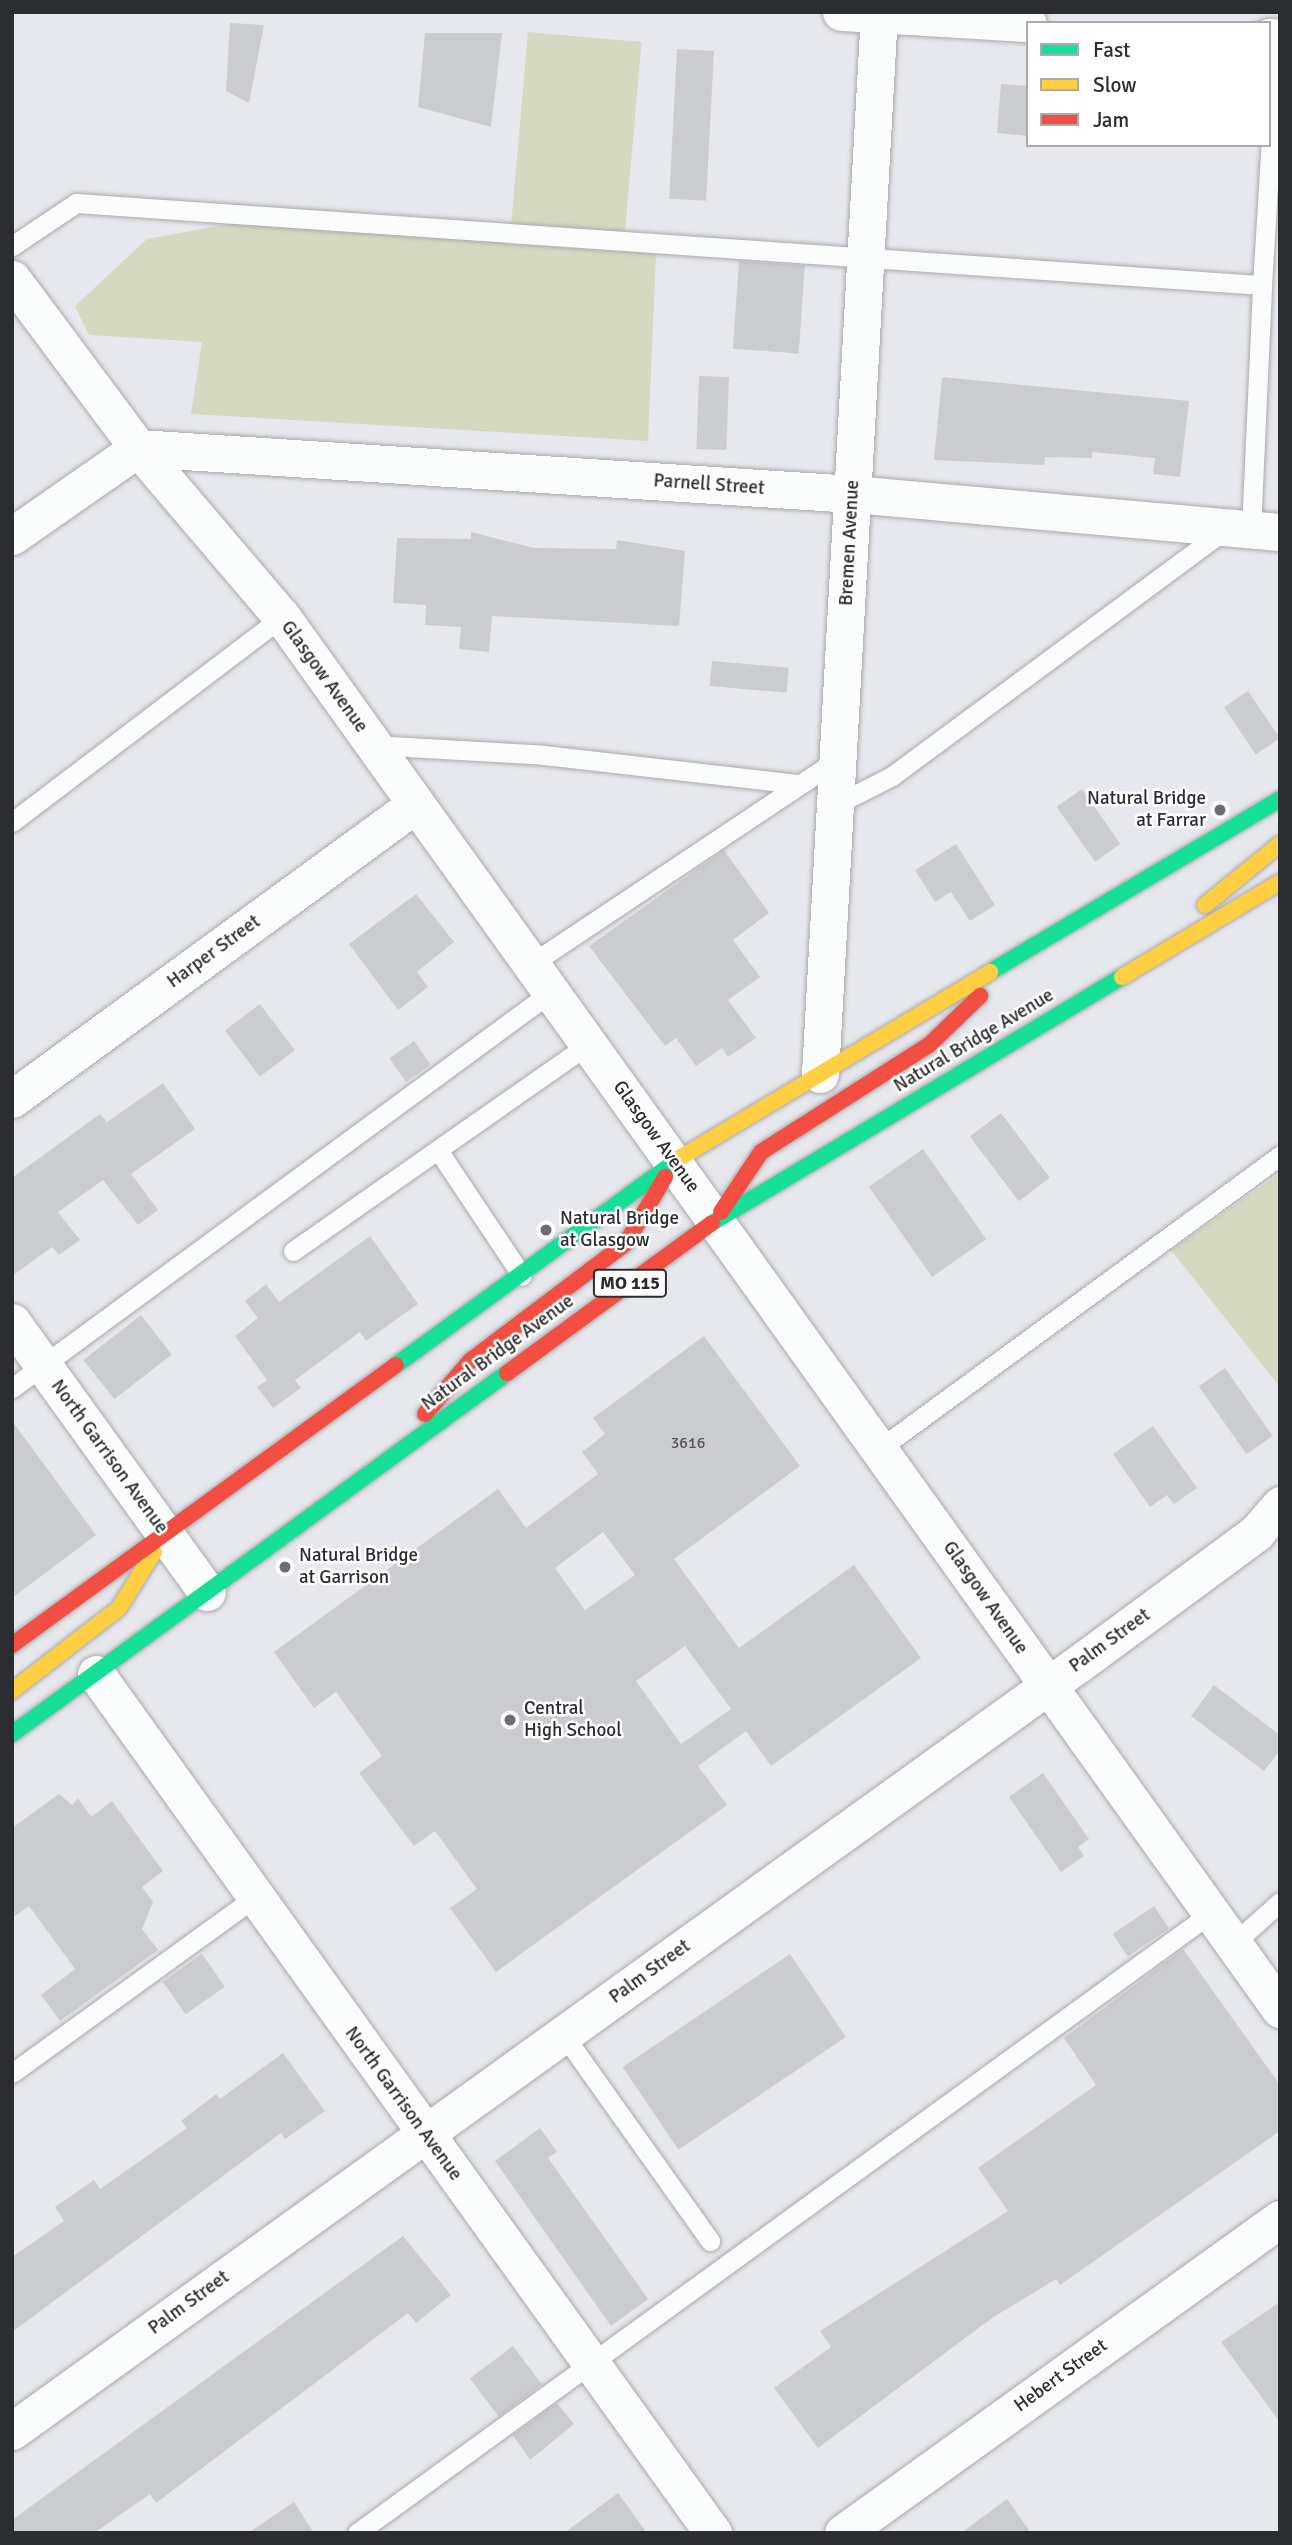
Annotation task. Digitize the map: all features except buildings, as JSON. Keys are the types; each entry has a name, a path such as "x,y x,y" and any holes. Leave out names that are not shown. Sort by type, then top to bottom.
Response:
{"main road":[{"path":"12,1645 522,1276 674,1162 1280,799"},
{"path":"1133,970 1280,844"},
{"name":"Natural Bridge Avenue","path":"12,1734 716,1220 1280,882"},
{"path":"716,1220 761,1152 929,1045 1024,953"},
{"path":"382,1464 470,1361 626,1243 674,1162"},
{"path":"12,1691 119,1608 165,1534"}],"street":[{"path":"841,12 1026,23"},
{"name":"Bremen Avenue","path":"820,1074 879,13"},
{"name":"Glasgow Avenue","path":"12,279 138,449 282,617 1280,2009"},
{"path":"12,536 138,449"},
{"name":"Parnell Street","path":"138,449 853,494 1253,530"},
{"name":"Harper Street","path":"12,1099 416,804"},
{"name":"North Garrison Avenue","path":"12,1322 207,1592"},
{"name":"Palm Street","path":"12,2431 1256,1534 1280,1505"},
{"name":"North Garrison Avenue","path":"96,1674 252,1899 425,2133 713,2533"},
{"name":"Hebert Street","path":"843,2533 1280,2219"}],"lane":[{"path":"1271,114 1275,38"},
{"path":"835,805 892,776 1253,530 1269,147"},
{"path":"12,246 76,203 1262,285"},
{"path":"12,822 282,617"},
{"path":"373,745 544,755 796,785"},
{"path":"12,1388 541,978 796,785 838,759"},
{"path":"293,1251 589,1044"},
{"path":"438,1150 522,1276"},
{"path":"879,1449 1280,1155"},
{"path":"12,2073 252,1899"},
{"path":"1233,1944 1280,1902"},
{"path":"357,2533 1211,1913"},
{"path":"563,2034 710,2241"}],"green space":[{"path":"528,32 642,42 625,236 511,226"},
{"path":"234,223 656,254 648,441 191,414 202,342 89,335 75,306 147,239"},
{"path":"1280,1173 1280,1387 1171,1250"}],"traffic: fast":[{"path":"990,972 1280,799"},
{"path":"712,1223 1122,977"},
{"path":"396,1365 678,1159"},
{"path":"12,1734 507,1373"}],"traffic: slow":[{"path":"1205,905 1280,844"},
{"path":"1122,977 1280,882"},
{"path":"678,1159 990,972"},
{"path":"12,1691 119,1608 154,1552"}],"traffic: jam":[{"path":"721,1212 761,1152 929,1045 980,996"},
{"path":"425,1414 470,1361 626,1243 665,1177"},
{"path":"507,1373 712,1223"},
{"path":"12,1645 396,1365"}],"place":[{"name":"Natural Bridge at Farrar","path":"1220,810"},
{"name":"Natural Bridge at Glasgow","path":"546,1230"},
{"name":"Natural Bridge at Garrison","path":"285,1567"},
{"name":"Central High School","path":"510,1720"}]}
